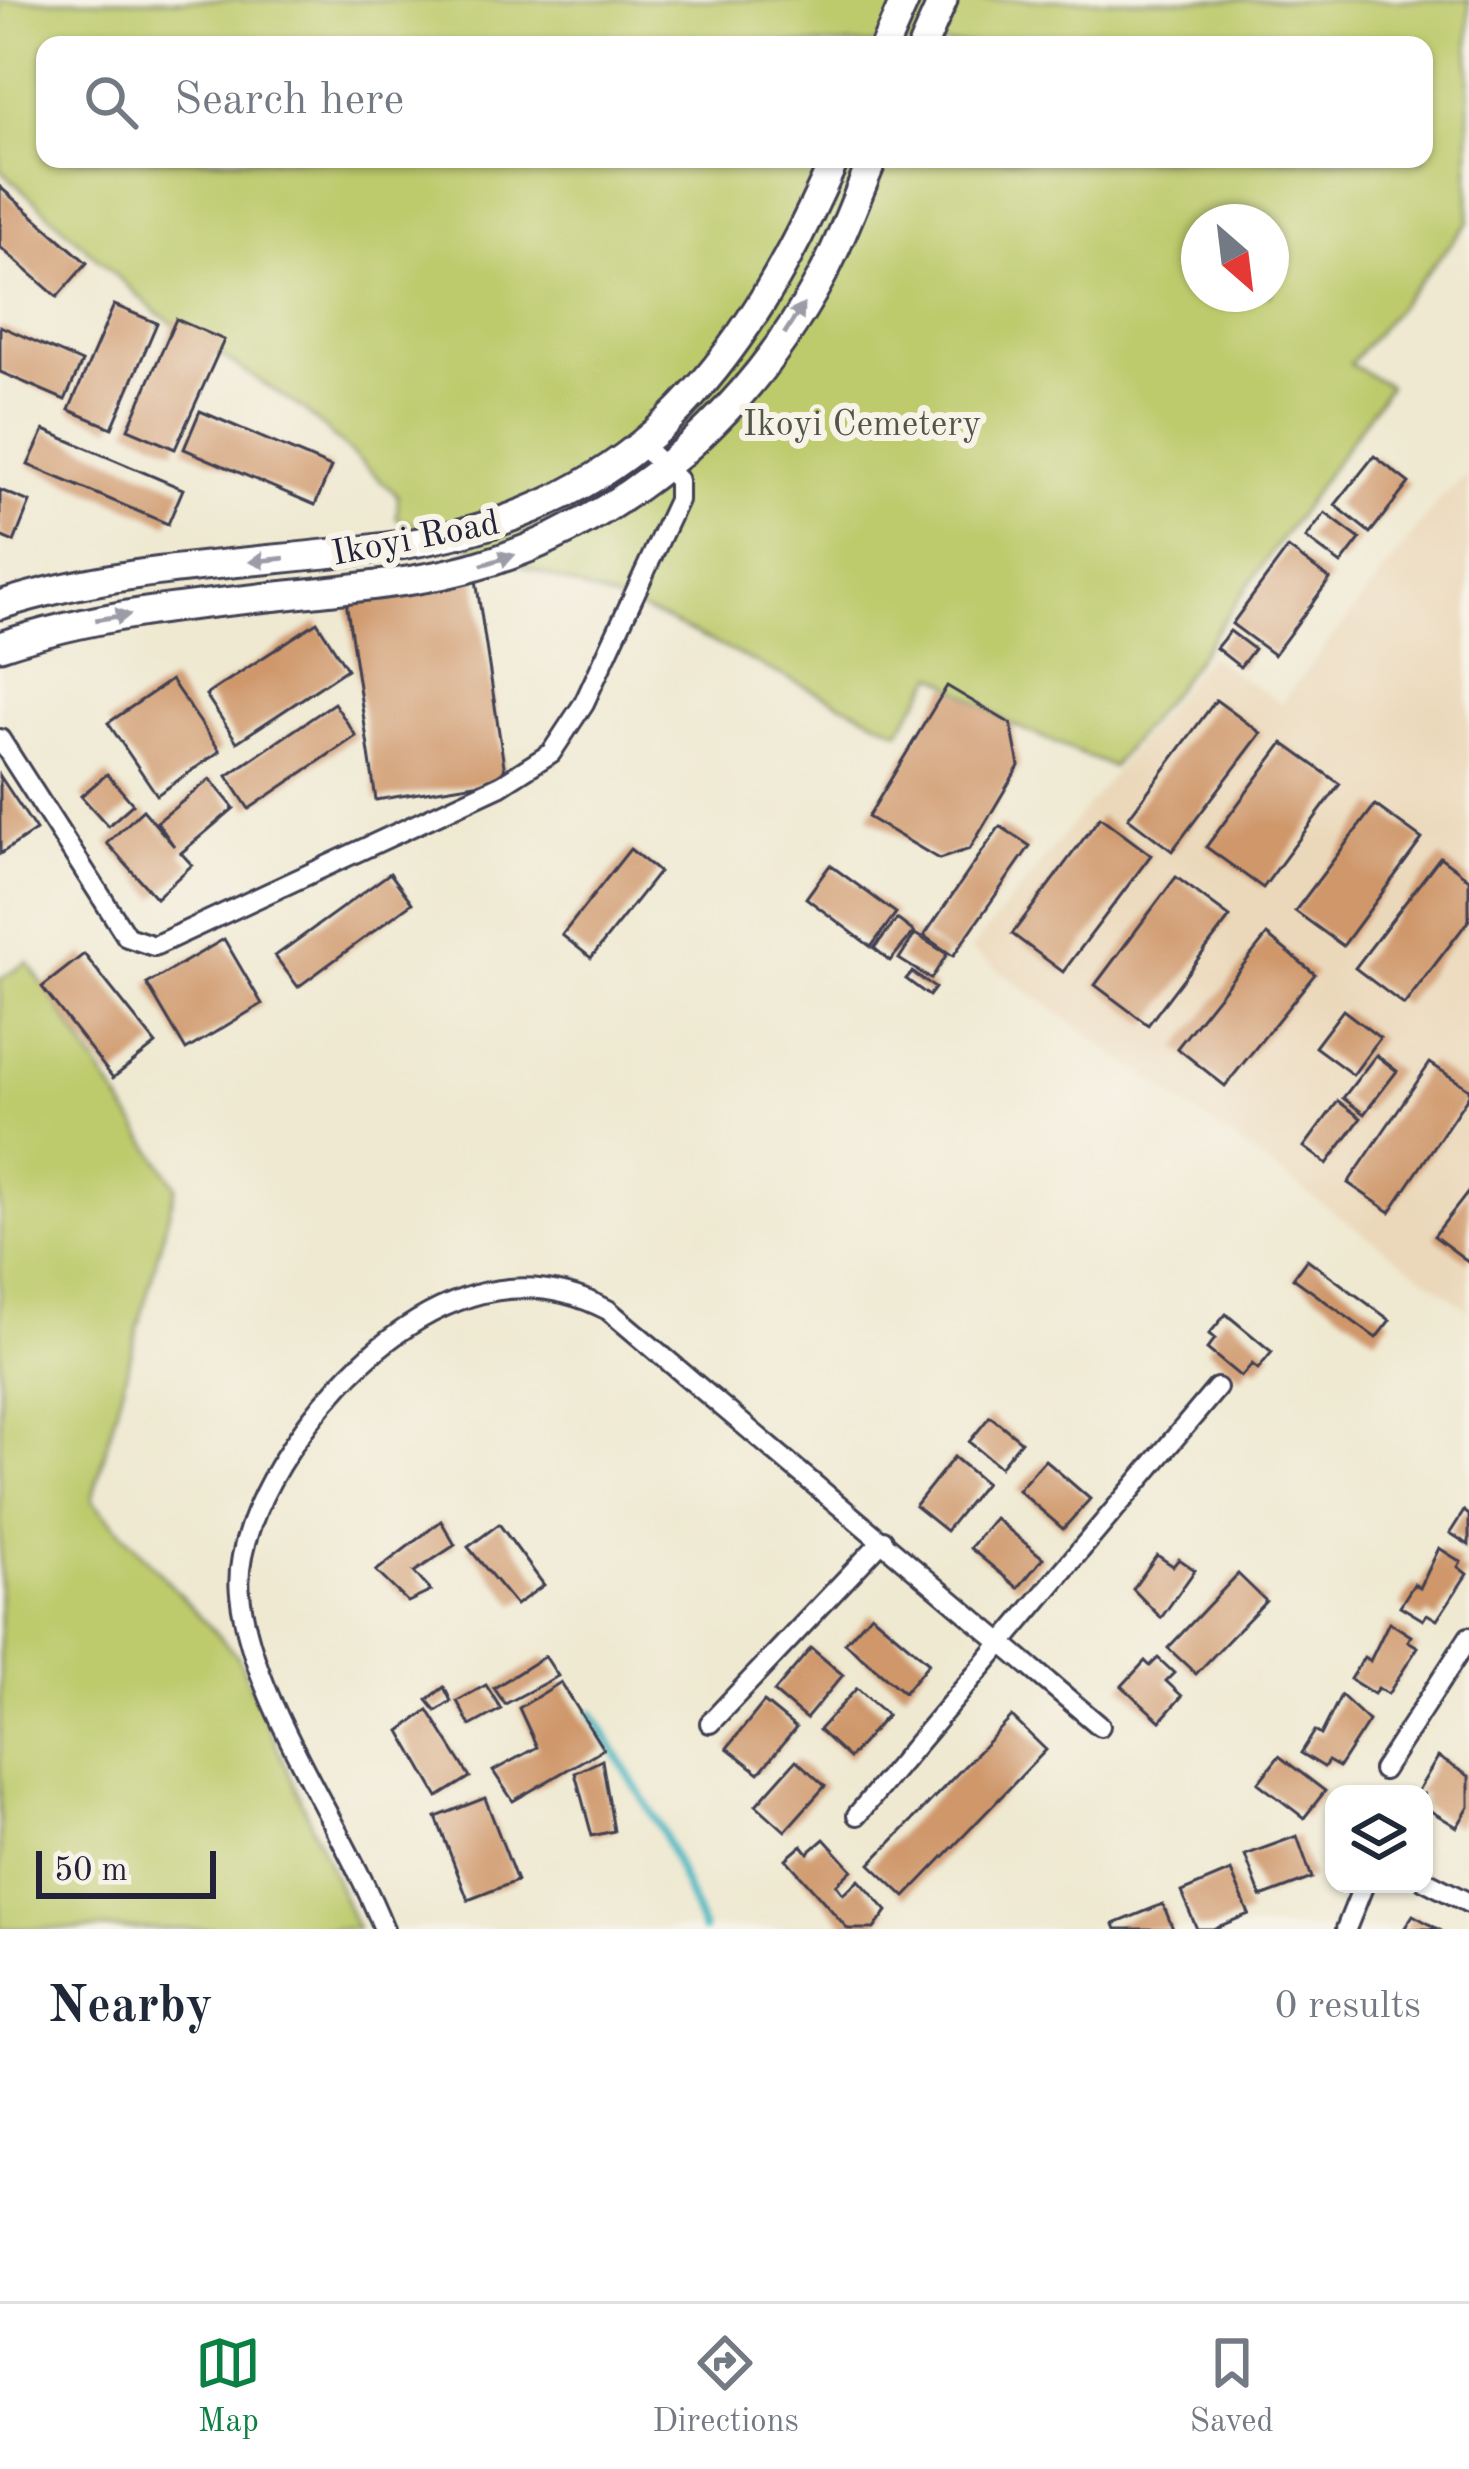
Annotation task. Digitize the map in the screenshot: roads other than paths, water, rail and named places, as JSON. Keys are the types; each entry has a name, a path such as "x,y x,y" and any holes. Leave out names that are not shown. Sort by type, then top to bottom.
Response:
{"main road":[{"path":"889,36 905,0"},
{"path":"927,36 943,0"},
{"name":"Ikoyi Road","path":"0,605 162,574 390,547 470,531 522,514 574,488 640,444 713,376 748,330 830,168"},
{"name":"Ikoyi Road","path":"0,646 78,622 470,569 568,531 665,466 748,386 822,275 869,168"}],"street":[{"path":"0,739 127,937 154,946 501,785 564,742 678,500 681,487 640,444"},
{"path":"384,1929 249,1643 239,1589 248,1535 268,1486 338,1384 421,1315 481,1294 520,1290 587,1299 608,1310 1100,1726"},
{"path":"857,1815 1006,1644 1216,1388"},
{"path":"710,1723 883,1540"},
{"path":"1383,1770 1465,1650"},
{"path":"1433,1885 1469,1903"},
{"path":"1346,1929 1360,1893"}],"waterway":[{"path":"592,1713 663,1832 703,1929"}],"park label":[{"name":"Ikoyi Cemetery","path":"862,422"}]}
